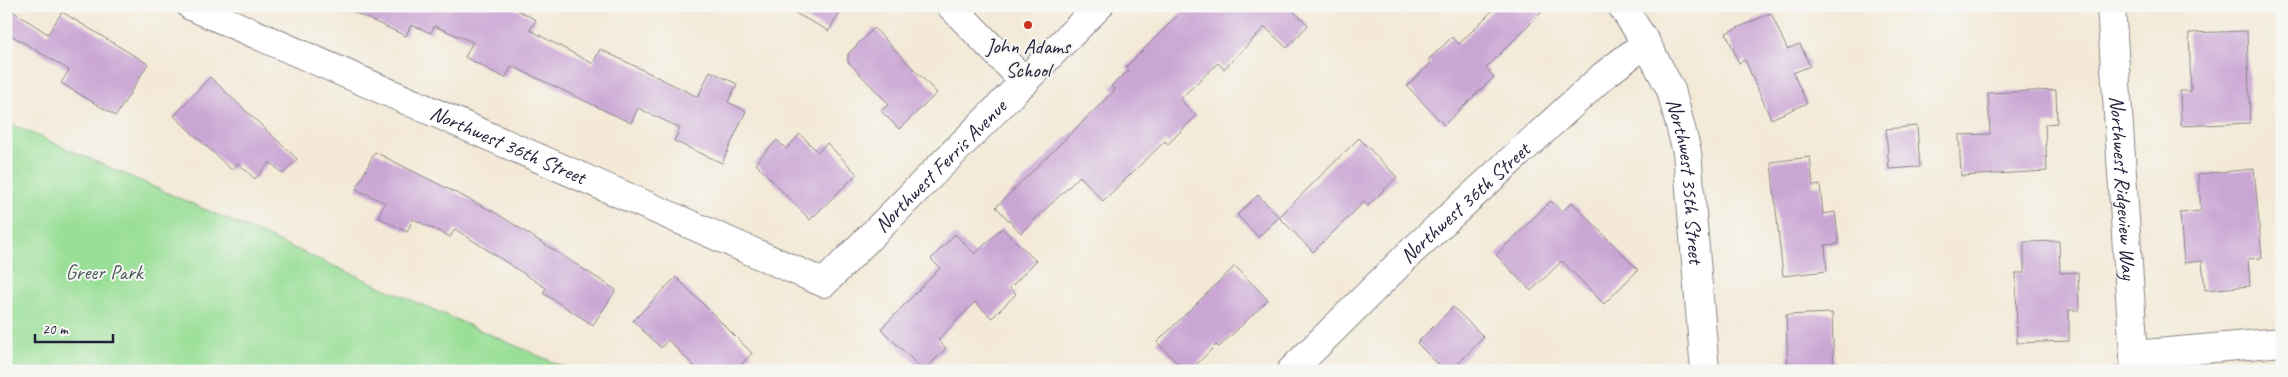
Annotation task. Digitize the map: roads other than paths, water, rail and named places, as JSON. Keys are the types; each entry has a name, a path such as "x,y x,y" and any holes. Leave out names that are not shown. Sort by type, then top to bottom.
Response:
{"street":[{"name":"Northwest 36th Street","path":"191,6 824,283"},
{"path":"951,6 1025,82"},
{"name":"Northwest Ferris Avenue","path":"824,283 1099,6"},
{"name":"Northwest 35th Street","path":"1622,6 1646,43 1671,90 1687,152 1704,371"},
{"name":"Northwest Ridgeview Way","path":"2111,6 2135,363"},
{"name":"Northwest 36th Street","path":"1291,371 1410,253 1604,76 1646,43"},
{"path":"2135,363 2282,342"}],"place":[{"name":"John Adams School","path":"1028,25"}],"park label":[{"name":"Greer Park","path":"104,272"}]}
